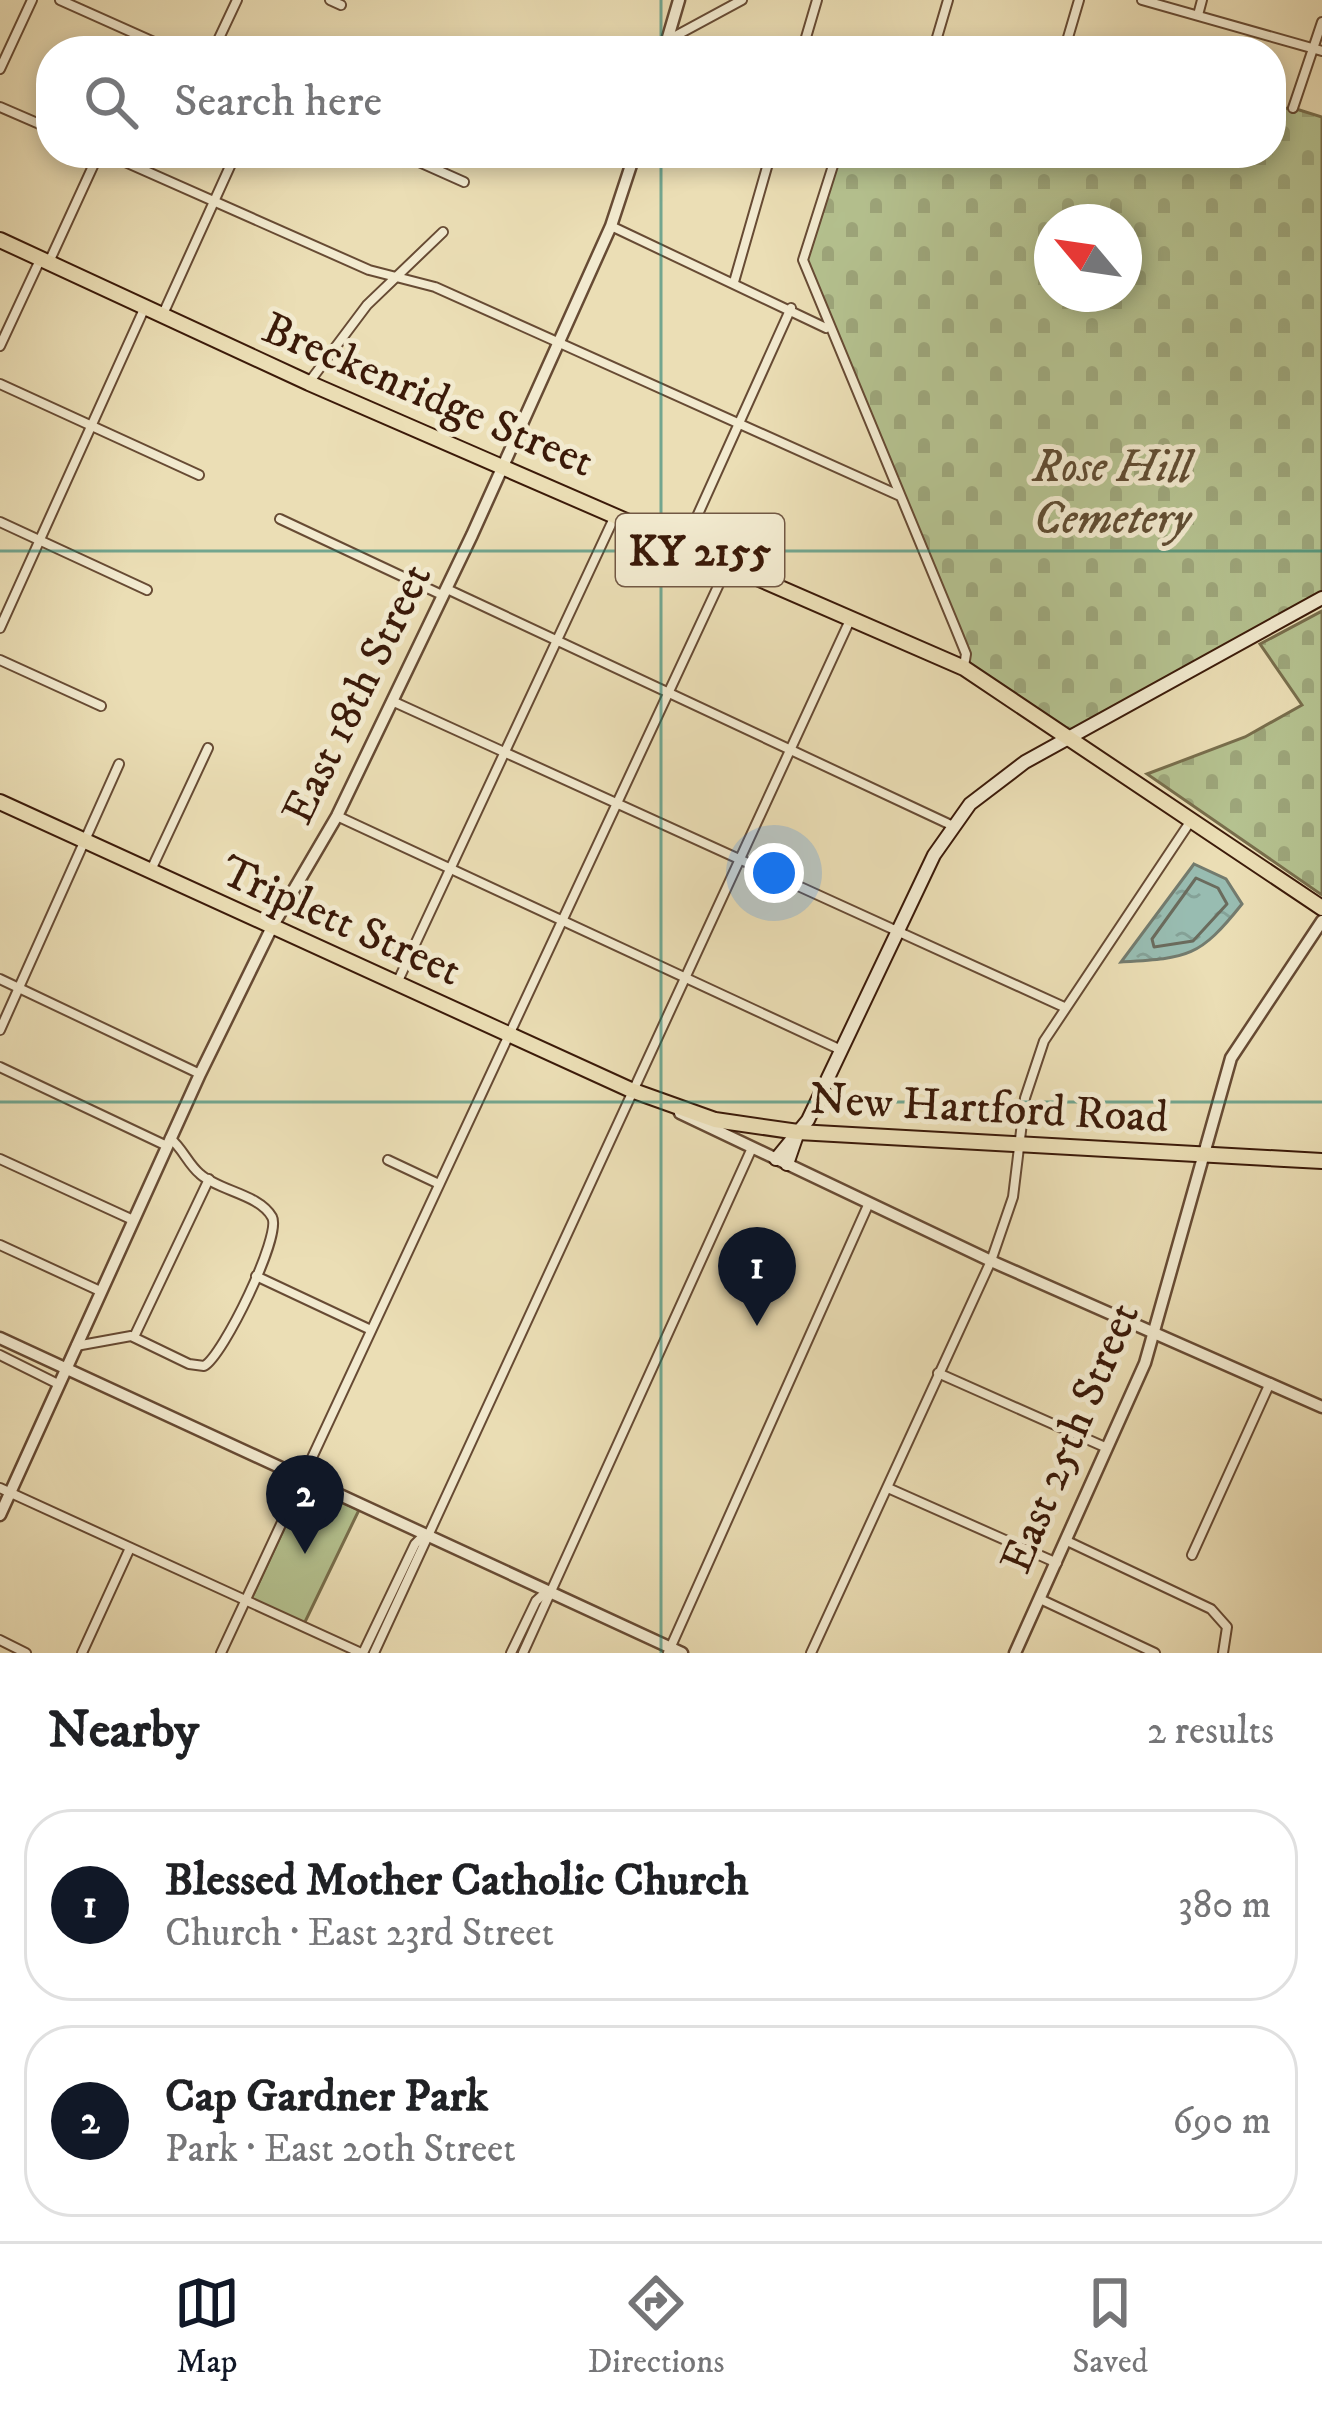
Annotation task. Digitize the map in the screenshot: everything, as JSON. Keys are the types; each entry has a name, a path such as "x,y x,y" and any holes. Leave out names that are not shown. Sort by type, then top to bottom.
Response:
{"main road":[{"name":"Breckenridge Street","path":"0,240 309,382 964,668 1322,908"},
{"path":"781,1161 842,1050 951,825 1006,775 1322,598"},
{"name":"Triplett Street","path":"0,802 655,1100"},
{"name":"New Hartford Road","path":"655,1100 716,1120 798,1132 1322,1161"}],"street":[{"path":"0,69 32,0"},
{"path":"60,0 129,36"},
{"path":"220,36 238,0"},
{"path":"330,0 341,5"},
{"path":"669,36 679,0"},
{"path":"683,36 742,0"},
{"path":"806,36 817,0"},
{"path":"937,36 948,0"},
{"path":"1068,36 1079,0"},
{"path":"1142,0 1269,36"},
{"path":"1198,16 1202,0"},
{"path":"1293,108 1318,50 1322,22"},
{"path":"1286,41 1318,50"},
{"path":"0,107 36,123"},
{"path":"0,346 94,168"},
{"path":"136,168 369,270 397,275 560,342 898,495"},
{"path":"163,315 229,168"},
{"path":"433,168 464,182"},
{"name":"East 18th Street","path":"0,1515 5,1491 200,1074 272,927 337,815 504,464 611,226 630,168"},
{"path":"734,282 767,168"},
{"path":"833,168 803,260 827,329 966,654 964,668"},
{"path":"611,226 827,329"},
{"path":"309,382 367,305 443,232"},
{"path":"0,628 145,307"},
{"path":"685,543 791,308"},
{"path":"0,384 199,475"},
{"path":"396,984 616,513"},
{"path":"280,519 951,825"},
{"path":"0,522 147,590"},
{"path":"221,1653 729,562"},
{"path":"374,1653 852,616"},
{"path":"0,660 101,706"},
{"path":"392,701 896,934 1022,983 1064,1007"},
{"path":"150,872 208,748"},
{"path":"0,1030 119,764"},
{"path":"337,815 842,1050"},
{"path":"811,1653 992,1261 1013,1197 1032,1070 1064,1007 1192,819"},
{"name":"East 25th Street","path":"1016,1653 1156,1333 1203,1154 1238,1044 1322,921"},
{"path":"0,979 200,1074"},
{"path":"0,1067 168,1142 209,1179 262,1207 274,1219 274,1234 256,1276 211,1363 189,1364 134,1337 74,1347"},
{"path":"655,1100 992,1261 1322,1407"},
{"path":"524,1653 547,1591 752,1148"},
{"path":"0,1159 133,1220"},
{"path":"388,1160 439,1184"},
{"path":"134,1337 209,1179"},
{"path":"0,1338 670,1652 868,1203"},
{"path":"0,1245 100,1291"},
{"path":"256,1276 371,1330"},
{"path":"0,1355 58,1384"},
{"path":"938,1373 1107,1448"},
{"path":"1192,1555 1270,1383"},
{"path":"888,1488 1057,1563"},
{"path":"5,1491 362,1653 415,1544 425,1534"},
{"path":"1067,1541 1211,1609 1227,1627 1224,1651"},
{"path":"82,1653 130,1548"},
{"path":"511,1653 536,1601 547,1591"},
{"path":"1040,1599 1155,1653"},
{"path":"0,1640 26,1653"}],"green space":[{"name":"Rose Hill Cemetery","path":"1286,108 1322,117 1322,598 1071,736 964,668 966,654 803,260 832,168 1286,168"},
{"name":"Rose Hill Cemetery","path":"1322,611 1322,895 1147,774 1245,737 1302,705 1260,644"},
{"path":"304,1486 359,1510 304,1624 251,1599"}],"water":[{"path":"1194,864 1226,879 1242,904 1214,935 1190,952 1121,962"}],"place":[{"name":"Blessed Mother Catholic Church","path":"757,1326"},
{"name":"Cap Gardner Park","path":"305,1554"}]}
